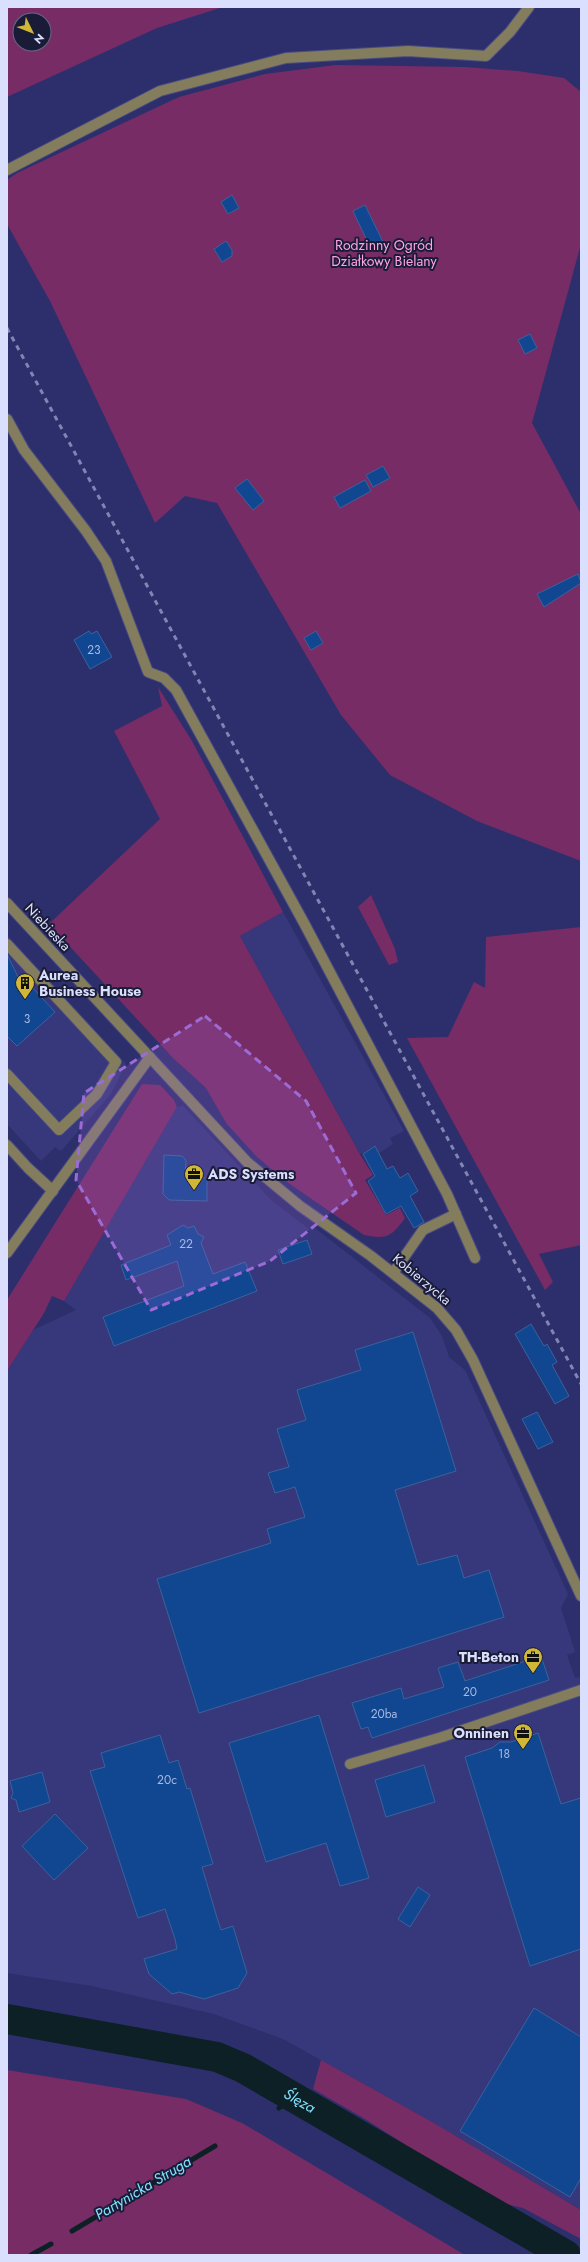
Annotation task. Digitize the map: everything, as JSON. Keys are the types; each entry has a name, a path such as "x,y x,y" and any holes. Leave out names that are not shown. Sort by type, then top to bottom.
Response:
{"street":[{"path":"7,170 160,91 286,58 408,51 486,56 510,32 529,7"},
{"path":"7,420 24,450 86,531 106,561 148,672 164,678 176,690 304,923 456,1214 475,1258"},
{"name":"Niebieska","path":"7,903 150,1057"},
{"path":"7,944 116,1062 97,1094 59,1130 7,1074"},
{"path":"7,1253 150,1057"},
{"name":"Kobierzycka","path":"150,1057 258,1171 300,1206 393,1273 437,1308 464,1342 581,1596"},
{"path":"7,1145 28,1168 53,1191"},
{"path":"393,1273 423,1230 456,1214"},
{"path":"350,1764 442,1737 581,1690"}],"highlighted area":[{"path":"205,1016 306,1101 356,1193 270,1261 151,1310 76,1180 84,1093"}],"shaded area":[{"path":"283,912 404,1131 390,1138 393,1144 367,1161 363,1153 360,1154 240,936"},
{"path":"7,935 126,1064 111,1094 61,1151 55,1147 41,1161 7,1124"},
{"path":"183,1106 271,1200 309,1229 315,1228 430,1318 442,1336 449,1357 465,1370 568,1594 561,1608 575,1652 567,1655 575,1678 581,1677 581,2210 434,2123 283,2039 214,2014 92,1986 7,1973 7,1371 33,1330 76,1310 64,1301 177,1107"}],"green space":[{"path":"7,7 223,7 157,28 7,97"},
{"name":"Rodzinny Ogród Działkowy Bielany","path":"336,65 465,67 518,71 564,78 581,92 581,244 532,423 581,514 581,861 477,821 390,775 341,715 217,503 185,496 155,523 50,301 7,224 7,180 17,173 179,97 265,74"},
{"path":"158,687 192,741 283,912 240,936 361,1156 373,1175 365,1180 386,1215 400,1208 405,1218 392,1233 384,1237 364,1235 284,1180 256,1156 226,1123 206,1088 173,1058 49,924 160,819 114,731 162,706"},
{"path":"371,895 395,949 398,962 389,965 358,907"},
{"path":"581,927 581,1245 539,1254 553,1282 545,1290 407,1038 448,1037 474,982 485,988 486,937"},
{"path":"142,1084 160,1085 174,1100 177,1107 64,1301 52,1296 44,1313 7,1371 7,1300"},
{"path":"321,2060 434,2123 581,2210 581,2239 523,2208 494,2201 365,2119 313,2089"},
{"path":"7,2070 186,2099 242,2123 465,2255 7,2255"}],"building":[{"path":"232,195 239,208 228,214 221,202"},
{"path":"365,205 384,244 372,251 353,211"},
{"path":"226,241 232,250 232,256 222,262 214,249"},
{"path":"530,334 537,348 525,354 518,340"},
{"path":"383,466 390,478 373,487 366,475"},
{"path":"247,479 264,501 253,510 235,488"},
{"path":"365,480 371,491 340,508 334,497"},
{"path":"578,574 581,583 544,607 537,594"},
{"path":"89,631 91,634 97,631 112,657 90,669 74,640"},
{"path":"316,631 323,643 311,650 304,638"},
{"name":"Aurea Business House","path":"7,954 19,979 27,988 31,986 55,1012 17,1046 7,1036"},
{"path":"375,1146 387,1169 393,1166 400,1178 408,1173 418,1191 410,1196 424,1222 414,1228 401,1206 386,1214 368,1181 375,1176 363,1154"},
{"path":"164,1155 182,1156 186,1160 185,1178 207,1178 207,1201 169,1200 163,1194"},
{"path":"183,1225 188,1228 194,1226 198,1234 204,1237 201,1243 213,1274 245,1262 257,1291 114,1346 103,1317 184,1286 177,1261 126,1280 121,1265 171,1245 167,1235"},
{"path":"307,1240 312,1254 283,1264 278,1250"},
{"path":"531,1324 544,1346 547,1344 557,1362 552,1365 569,1396 555,1404 515,1334"},
{"path":"413,1332 456,1471 395,1490 418,1565 457,1555 464,1578 489,1570 504,1617 199,1713 157,1579 271,1543 267,1529 305,1517 295,1487 275,1493 268,1473 289,1467 277,1429 306,1420 297,1390 361,1370 355,1350"},
{"path":"537,1412 553,1442 538,1449 522,1419"},
{"path":"541,1656 549,1680 372,1738 368,1727 361,1729 352,1703 401,1688 404,1699 444,1687 438,1668 458,1662 465,1681"},
{"path":"319,1715 369,1878 340,1886 326,1843 266,1862 229,1743"},
{"path":"538,1733 561,1804 581,1798 581,1949 530,1966 465,1757 492,1748 500,1742 511,1742"},
{"path":"160,1735 169,1763 178,1760 187,1789 190,1788 213,1864 202,1867 218,1921 221,1930 233,1926 247,1973 238,1988 204,1999 179,1992 172,1994 149,1974 144,1959 177,1949 175,1939 165,1909 138,1918 90,1771 105,1767 101,1753"},
{"path":"424,1765 435,1802 386,1817 375,1780"},
{"path":"42,1772 50,1802 19,1812 16,1800 11,1798 13,1793 10,1781"},
{"path":"55,1814 88,1848 54,1880 22,1846"},
{"path":"418,1887 430,1895 410,1927 398,1919"},
{"path":"534,2008 581,2037 581,2178 570,2197 460,2131"}],"waterway":[{"name":"Ślęza","path":"7,2019 217,2057 243,2068 566,2255"},
{"name":"Partynicka Struga","path":"279,2108 294,2098"},
{"name":"Partynicka Struga","path":"72,2231 215,2146"},
{"name":"Partynicka Struga","path":"31,2255 51,2244"}],"railway":[{"path":"7,328 581,1384"}],"place":[{"name":"Aurea Business House","path":"25,1000"},
{"name":"ADS Systems","path":"194,1191"},
{"name":"TH-Beton","path":"533,1674"},
{"name":"Onninen","path":"523,1750"}]}
